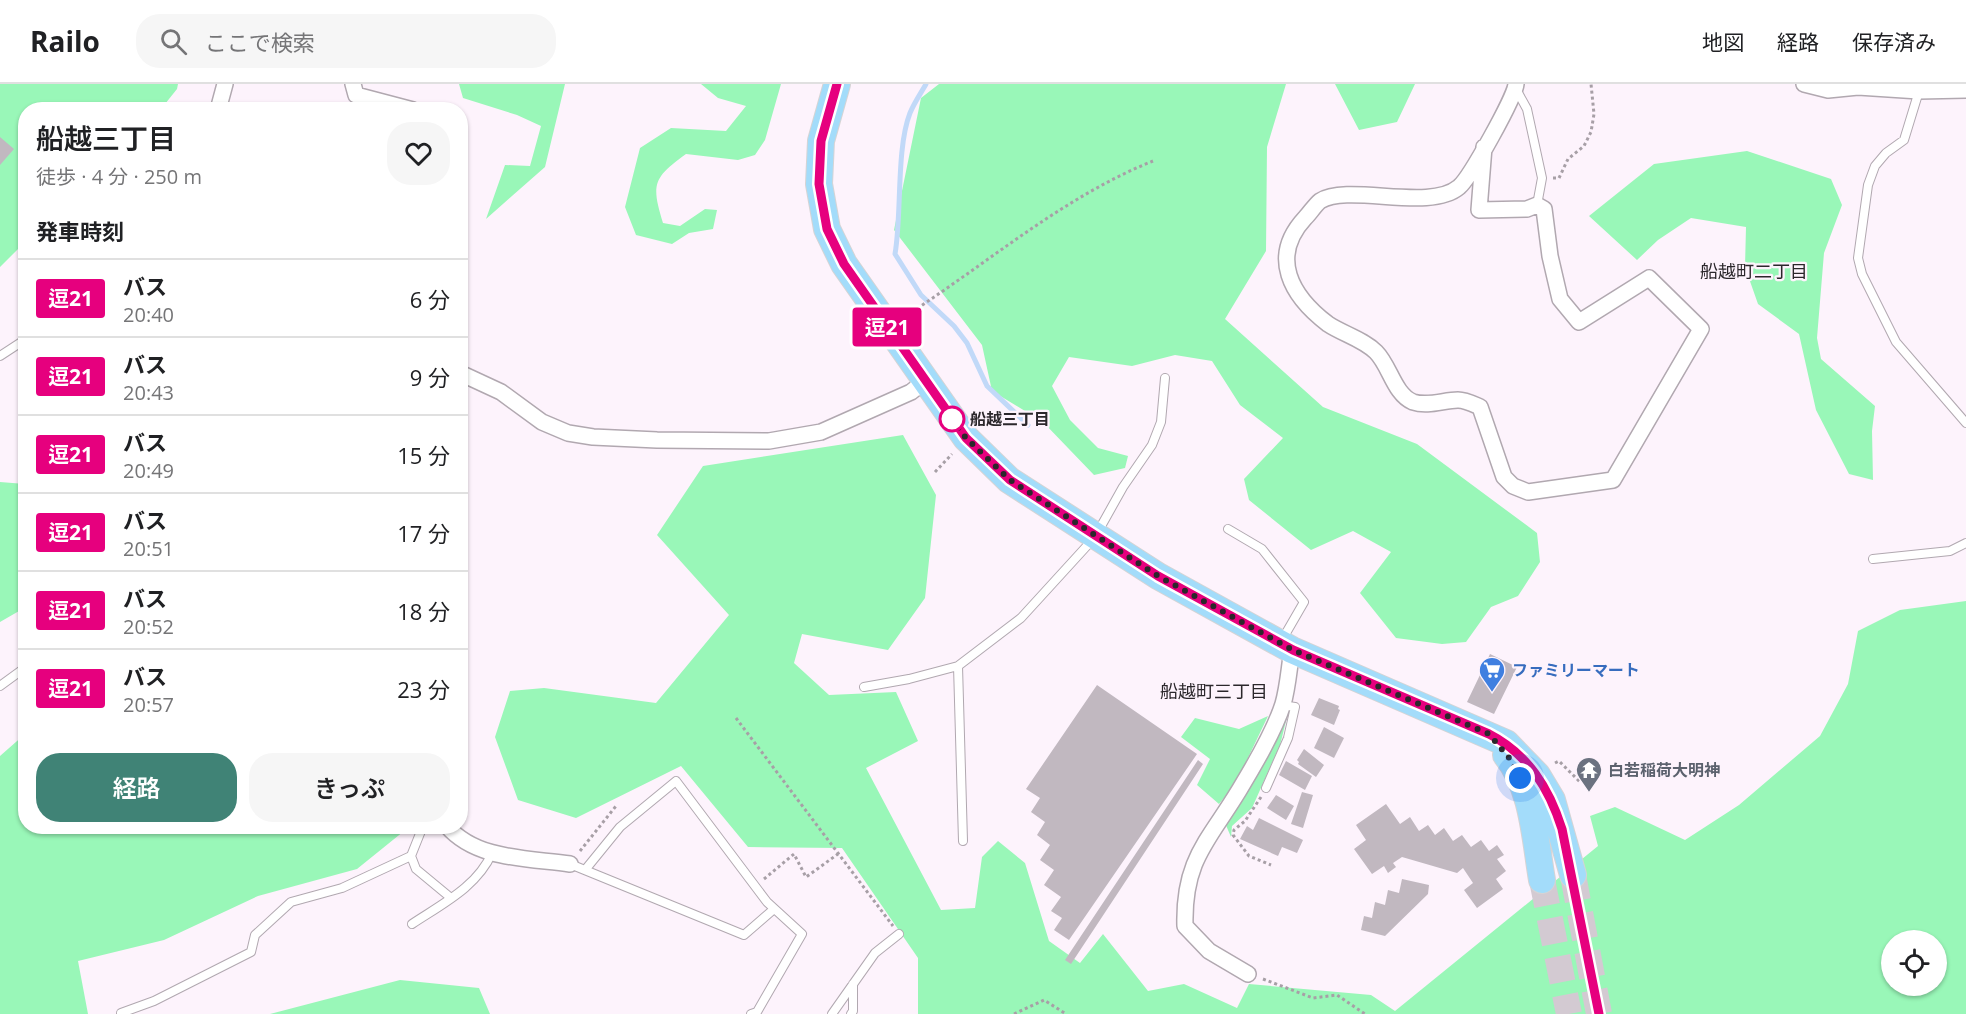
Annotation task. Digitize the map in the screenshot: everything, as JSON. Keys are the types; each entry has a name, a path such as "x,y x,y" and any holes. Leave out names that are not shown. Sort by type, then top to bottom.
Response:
{"main road":[{"path":"837,84 821,141 819,184 827,229 844,264 966,438 1010,480 1158,576 1286,647 1506,743 1522,756 1552,800 1574,875"},
{"path":"1489,734 1510,759 1520,778 1528,804 1542,880"}],"street":[{"path":"220,102 225,84"},
{"path":"353,84 356,95 382,102"},
{"path":"1804,84 1828,90 1858,87 1919,91 1966,90"},
{"path":"1484,147 1479,210 1527,209 1537,205 1544,209 1550,256 1560,299 1579,322 1649,278 1701,329 1613,480 1528,492 1513,486 1504,477 1480,407 1461,400 1432,404 1414,402 1402,394 1375,351 1328,324 1301,298 1289,278 1286,260 1288,240 1321,201 1342,195 1399,198 1439,195 1459,187 1503,116 1516,86"},
{"path":"468,377 501,392 542,422 568,433 592,437 657,441 769,441 820,432 911,392 925,381"},
{"path":"1248,974 1209,951 1185,926 1185,898 1191,868 1216,824 1244,783 1282,705 1286,647"},
{"path":"453,834 478,849 492,853 570,864"}],"lane":[{"path":"1516,86 1527,109 1542,178 1537,205"},
{"path":"1919,91 1904,140 1886,153 1875,166 1868,185 1858,258 1862,274 1896,342 1966,423"},
{"path":"0,356 18,344"},
{"path":"864,687 909,679 958,666 1021,618 1095,537 1127,480 1152,445 1161,422 1165,378"},
{"path":"1228,529 1262,549 1304,602 1286,647"},
{"path":"1873,559 1950,551 1966,543"},
{"path":"958,666 963,841"},
{"path":"0,686 18,673"},
{"path":"1266,788 1288,738 1294,707 1282,705"},
{"path":"585,870 620,827 676,781 774,909 802,934 757,1012 751,1014"},
{"path":"420,834 411,856 416,869 451,898"},
{"path":"412,924 468,886 487,864 492,853"},
{"path":"121,1013 154,1001 251,952 255,935 291,902 342,888 411,856"},
{"path":"570,864 744,935 774,909"},
{"path":"832,1014 875,952 899,934"},
{"path":"851,1014 853,984"}],"path":[{"path":"1542,178 1559,178 1568,159 1584,146 1592,132 1594,114 1591,84"},
{"path":"888,328 1077,198 1123,173 1154,161"},
{"path":"736,718 899,934"},
{"path":"1552,764 1559,761 1581,783"},
{"path":"1266,788 1253,811 1234,830 1233,835 1249,856 1271,865"},
{"path":"570,864 616,806"},
{"path":"756,886 794,854 806,877 838,854"},
{"path":"1248,974 1313,998 1337,995 1365,1014"},
{"path":"1014,1014 1044,1000 1066,1014"}],"green space":[{"path":"0,84 178,84 177,89 167,102 18,102 18,249 0,267"},
{"path":"459,84 565,84 545,167 486,219 505,165 530,166 541,126 517,115 463,98"},
{"path":"701,84 781,84 765,140 755,155 738,160 686,154 661,176 656,190 663,223 680,226 705,209 717,210 713,229 689,233 672,244 636,235 625,207 640,148 671,128 726,131 746,106 718,98"},
{"path":"939,84 1286,84 1267,147 1266,251 1225,319 1323,407 1417,444 1537,533 1540,562 1518,596 1491,607 1466,642 1442,644 1396,638 1360,593 1391,552 1353,531 1311,550 1249,500 1244,479 1283,438 1240,405 1212,361 1175,355 1132,366 1069,357 1052,386 1070,420 1098,448 1128,456 1125,468 1094,475 1043,422 992,391 982,345 894,230 921,98"},
{"path":"1335,84 1415,84 1397,122 1359,130"},
{"path":"1747,151 1831,179 1842,205 1824,253 1817,338 1821,359 1875,406 1872,431 1873,480 1849,474 1816,410 1799,334 1758,304 1745,267 1746,227 1691,218 1658,240 1637,260 1589,216 1654,164"},
{"path":"903,435 936,495 925,598 888,650 802,634 794,663 829,695 896,692 918,741 866,768 941,910 975,908 982,857 998,841 1025,863 1049,941 1080,963 1103,934 1148,991 1184,984 1237,1008 1249,984 1371,995 1395,1011 1598,846 1590,816 1615,807 1685,840 1739,805 1820,736 1848,684 1858,631 1900,610 1966,601 1966,1014 918,1014 918,958 842,848 748,847 681,766 576,818 518,800 495,737 510,691 544,688 656,703 729,615 657,535 703,466"},
{"path":"0,482 18,483 18,612 0,622"},
{"path":"1289,709 1280,745 1252,808 1232,826 1231,837 1225,823 1270,751"},
{"path":"1268,716 1236,783 1219,804 1197,785 1210,759 1181,737 1195,718 1239,729"},
{"path":"18,740 18,834 400,834 357,869 258,896 164,940 78,961 88,1014 0,1014 0,756"},
{"path":"400,980 479,988 490,1014 270,1014"}],"building":[{"path":"0,137 14,149 0,165"},
{"path":"1490,654 1517,667 1494,714 1467,702"},
{"path":"1097,685 1197,754 1069,940 1054,930 1062,918 1051,911 1061,897 1044,885 1054,870 1040,860 1050,845 1037,835 1045,822 1031,812 1040,798 1026,789"},
{"path":"1319,698 1339,706 1340,710 1334,725 1311,715"},
{"path":"1324,727 1344,738 1334,758 1314,748"},
{"path":"1304,749 1324,765 1316,777 1298,764 1297,760"},
{"path":"1198,760 1203,764 1071,964 1065,960"},
{"path":"1286,761 1312,776 1305,790 1279,775"},
{"path":"1302,792 1313,795 1303,828 1291,824"},
{"path":"1276,795 1294,806 1286,820 1267,808"},
{"path":"1386,804 1400,824 1410,817 1419,831 1428,825 1435,835 1444,828 1453,841 1462,835 1471,847 1481,840 1489,851 1497,845 1504,855 1497,859 1506,871 1496,879 1503,889 1477,908 1464,890 1473,883 1463,868 1457,873 1402,857 1393,863 1396,867 1388,873 1384,866 1372,874 1354,849 1366,840 1356,825"},
{"path":"1259,818 1303,840 1297,853 1282,847 1278,856 1240,839 1247,826 1253,830"},
{"path":"1402,879 1429,885 1428,894 1385,936 1361,930 1364,916 1372,918 1375,902 1385,905 1388,890 1399,893"}],"waterway":[{"path":"926,84 912,109 906,128 901,163 895,254 921,295 954,326 967,343 987,386 1028,425"}],"tunnel":[{"path":"1573,875 1599,1014"},
{"path":"1542,880 1569,1014"}],"bus line":[{"name":"逗21","path":"837,84 821,141 819,184 827,229 844,264 966,438 1010,480 1158,576 1293,650 1489,734 1506,743 1522,756 1552,800 1562,829 1574,875 1599,1014"}],"place":[{"name":"船越三丁目","path":"952,419"},
{"name":"ファミリーマート","path":"1492,693"},
{"name":"白若稲荷大明神","path":"1589,793"}],"district":[{"name":"船越町二丁目","path":"1754,272"},
{"name":"船越町三丁目","path":"1214,692"}],"route":[{"path":"952,419 966,438 1010,480 1095,537 1158,576 1293,650 1489,734 1510,759 1520,778"}]}
